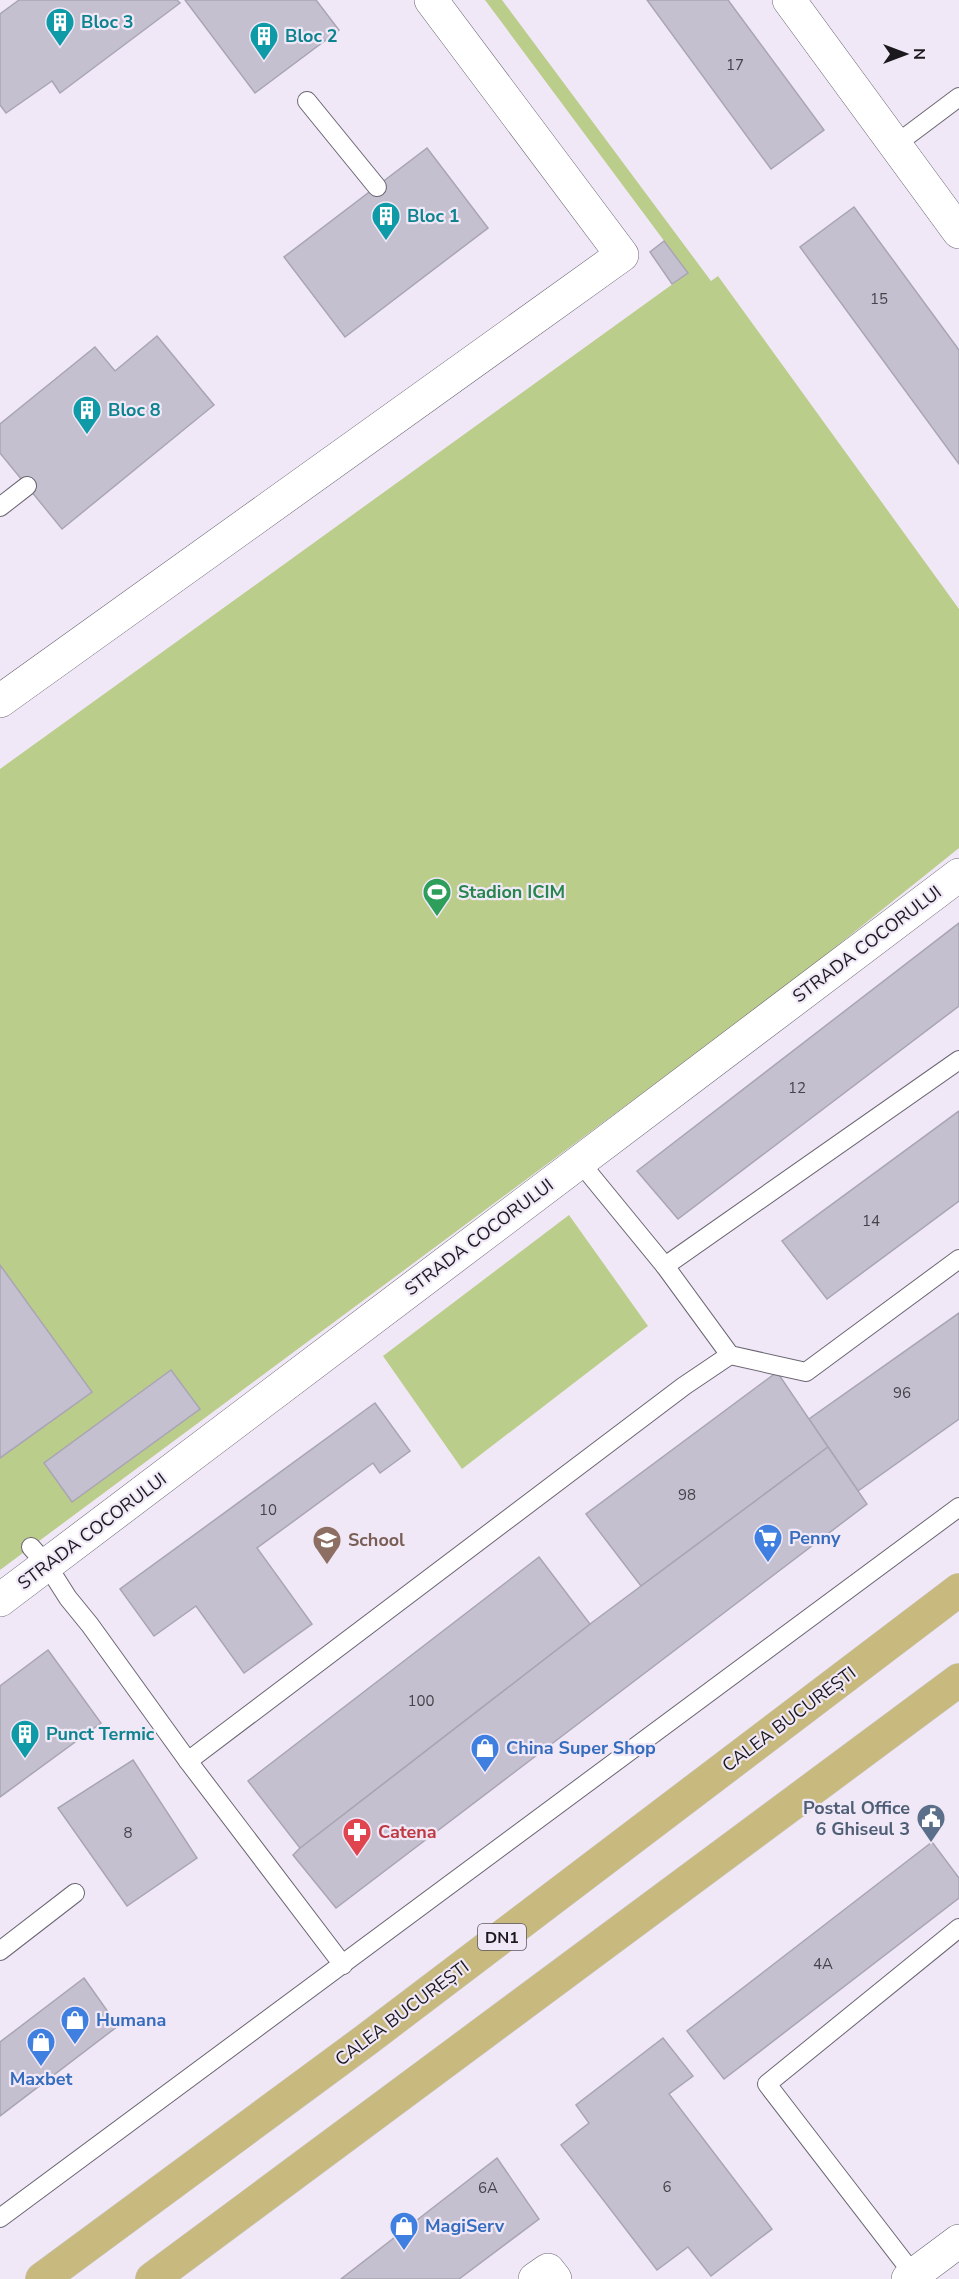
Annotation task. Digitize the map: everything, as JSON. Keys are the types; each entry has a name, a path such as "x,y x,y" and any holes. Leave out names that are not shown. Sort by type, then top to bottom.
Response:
{"main road":[{"name":"CALEA BUCUREȘTI","path":"42,2279 366,2040 959,1590"},
{"path":"152,2279 959,1680"}],"street":[{"path":"0,700 622,255 431,0"},
{"path":"789,0 959,232"},
{"name":"STRADA COCORULUI","path":"0,1600 39,1556 579,1161 959,875"},
{"path":"911,2277 959,2241"},
{"path":"535,2279 548,2270 555,2279"}],"lane":[{"path":"895,145 959,98"},
{"path":"307,101 377,186"},
{"path":"0,507 27,486"},
{"path":"665,1266 959,1060"},
{"path":"579,1161 665,1266 730,1355 806,1372 959,1258"},
{"path":"189,1761 684,1386 730,1355"},
{"path":"0,2218 959,1507"},
{"path":"39,1556 189,1761 343,1965"},
{"path":"0,1952 75,1893"},
{"path":"911,2277 767,2084 959,1928"}],"green space":[{"name":"Stadion ICIM","path":"485,0 502,0 711,281 718,276 959,609 959,848 787,986 0,1570 0,769 688,273"},
{"path":"569,1215 648,1326 462,1469 383,1356"}],"building":[{"name":"Bloc 3","path":"19,0 177,0 180,3 60,93 52,81 6,113 0,105 0,14"},
{"name":"Bloc 2","path":"185,0 316,0 339,30 255,93"},
{"path":"647,0 728,0 824,130 771,169"},
{"name":"Bloc 1","path":"427,148 488,228 345,337 284,257"},
{"path":"854,207 959,350 959,464 800,247"},
{"path":"664,241 688,273 672,284 650,252"},
{"name":"Bloc 8","path":"157,336 214,405 62,529 0,453 0,424 95,347 115,371"},
{"path":"959,923 959,1006 678,1219 637,1171"},
{"path":"959,1111 959,1201 827,1299 782,1241"},
{"path":"0,1265 92,1392 0,1458"},
{"path":"959,1313 959,1419 858,1491 809,1419"},
{"path":"171,1370 200,1409 72,1502 44,1463"},
{"path":"777,1372 828,1447 641,1586 586,1514"},
{"path":"375,1403 410,1451 380,1473 373,1463 257,1548 312,1624 244,1673 196,1606 154,1636 120,1589"},
{"path":"828,1447 867,1504 336,1908 293,1855 300,1848 590,1624"},
{"path":"539,1557 590,1624 300,1848 248,1781"},
{"name":"Punct Termic","path":"48,1650 101,1723 0,1797 0,1686"},
{"path":"133,1760 197,1858 127,1906 58,1808"},
{"path":"932,1842 959,1878 959,1898 724,2079 687,2031"},
{"path":"84,1978 118,2026 0,2116 0,2042"},
{"path":"663,2038 693,2076 669,2094 772,2229 711,2276 688,2247 657,2270 561,2145 589,2123 576,2105"},
{"path":"497,2158 539,2219 459,2279 341,2279"}],"place":[{"name":"Bloc 3","path":"60,48"},
{"name":"Bloc 2","path":"264,62"},
{"name":"Bloc 1","path":"386,242"},
{"name":"Bloc 8","path":"87,436"},
{"name":"Stadion ICIM","path":"437,918"},
{"name":"Penny","path":"768,1564"},
{"name":"School","path":"327,1566"},
{"name":"Punct Termic","path":"25,1760"},
{"name":"China Super Shop","path":"485,1774"},
{"name":"Postal Office 6 Ghiseul 3","path":"931,1844"},
{"name":"Catena","path":"357,1858"},
{"name":"Humana","path":"75,2046"},
{"name":"Maxbet","path":"41,2068"},
{"name":"MagiServ","path":"404,2252"}]}
